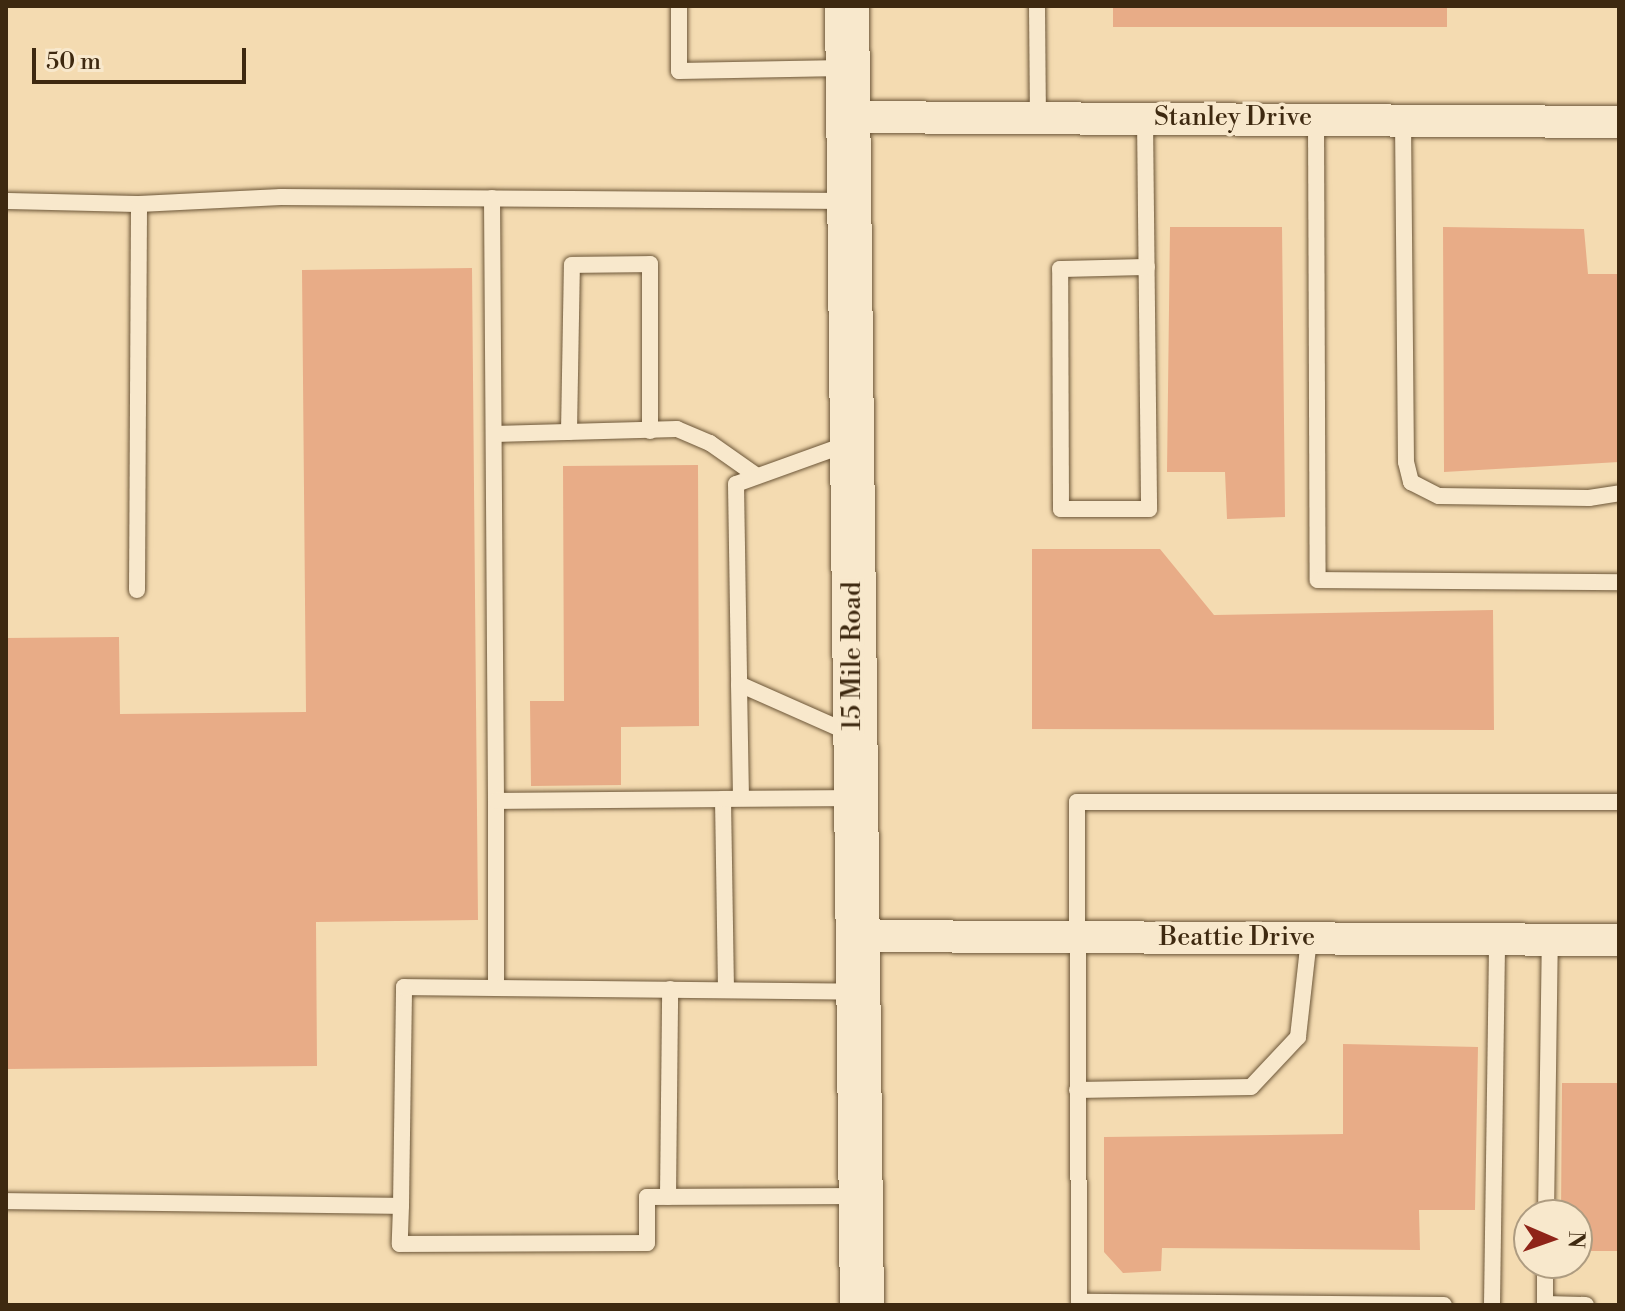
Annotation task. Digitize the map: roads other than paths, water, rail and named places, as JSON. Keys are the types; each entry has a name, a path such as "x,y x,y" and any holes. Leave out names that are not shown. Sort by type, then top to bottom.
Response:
{"main road":[{"name":"15 Mile Road","path":"847,6 855,936 862,1305"}],"street":[{"name":"Stanley Drive","path":"847,117 1619,122"},
{"name":"Beattie Drive","path":"855,936 1619,940"}],"lane":[{"path":"679,6 679,71 847,68"},
{"path":"1037,6 1038,117"},
{"path":"1145,118 1147,267 1149,509 1061,509 1060,269 1147,267"},
{"path":"1316,119 1318,580 1619,582"},
{"path":"1403,120 1406,462 1411,482 1439,496 1589,498 1619,493"},
{"path":"6,201 139,204 281,197 848,201"},
{"path":"492,198 496,988"},
{"path":"137,590 139,204"},
{"path":"569,432 572,265 650,264 650,431"},
{"path":"494,434 677,429 699,438 757,476"},
{"path":"741,798 736,484 852,443"},
{"path":"739,684 854,734"},
{"path":"496,801 855,798"},
{"path":"723,799 726,990"},
{"path":"1444,1305 1079,1302 1077,802 1619,802"},
{"path":"1077,1090 1251,1087 1298,1037 1309,939"},
{"path":"1492,1305 1497,940"},
{"path":"1546,1199 1550,940"},
{"path":"856,992 404,987 400,1244 647,1243 647,1197 860,1196"},
{"path":"668,1197 670,989"},
{"path":"6,1201 401,1206"},
{"path":"1545,1279 1545,1304 1586,1305"}]}
